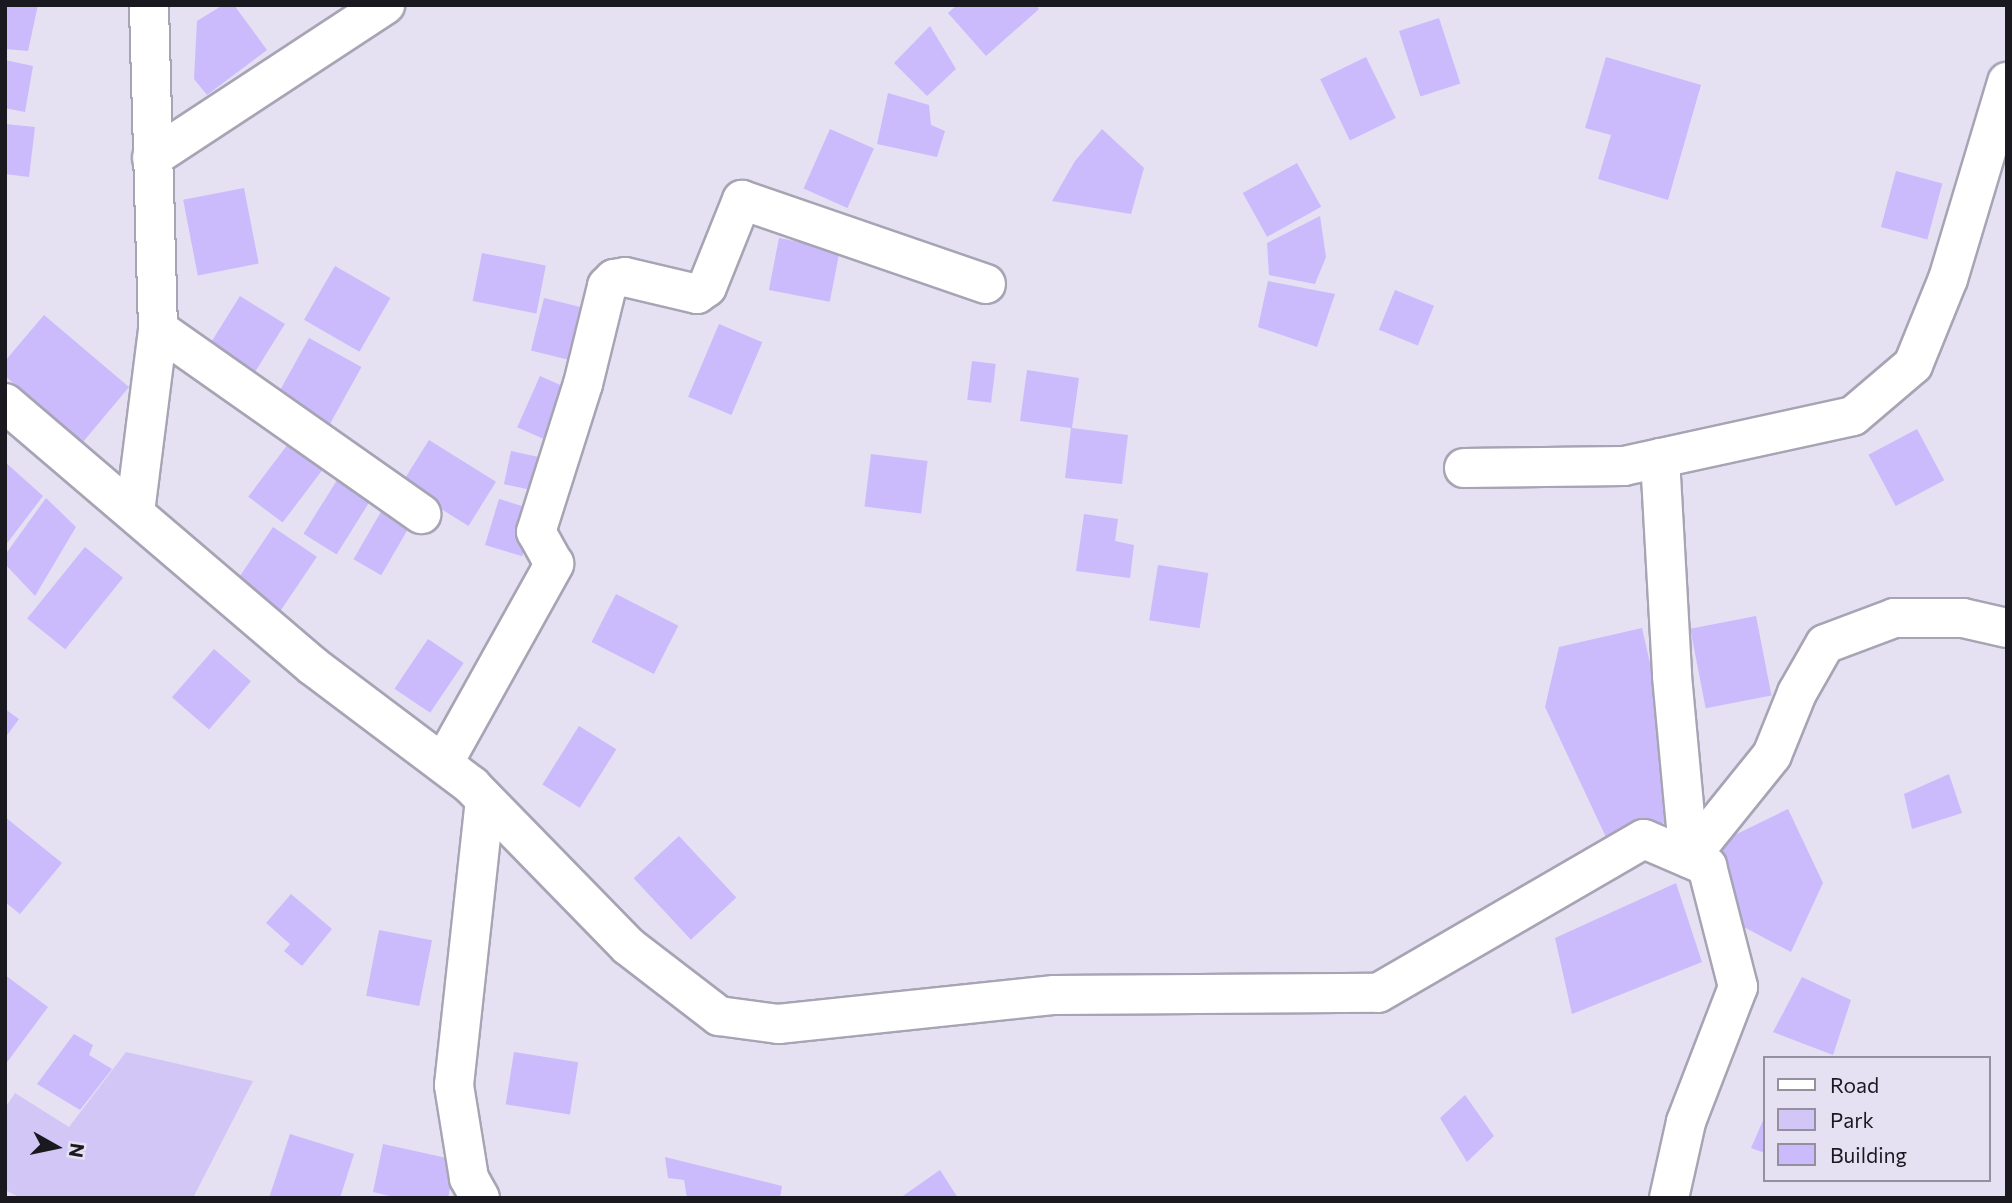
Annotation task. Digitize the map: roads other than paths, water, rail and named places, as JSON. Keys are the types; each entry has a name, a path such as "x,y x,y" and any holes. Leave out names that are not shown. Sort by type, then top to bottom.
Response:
{"street":[{"path":"135,512 158,329 149,5"},
{"path":"152,158 385,5"},
{"path":"1464,468 1624,466 1853,416 1913,365 1948,279 2007,82"},
{"path":"444,762 554,564 536,532 583,384 607,286 614,279 625,277 696,294 707,287 742,200 986,284"},
{"path":"158,329 421,514"},
{"path":"5,403 313,666 444,762 628,946 719,1016 778,1024 1054,995 1378,993 1644,839 1707,866 1738,987 1686,1122 1669,1198"},
{"path":"1660,458 1672,676 1689,858"},
{"path":"1689,858 1772,755 1797,693 1825,644 1894,618 1963,618 2007,628"},
{"path":"480,1198 469,1178 454,1085 485,801"}]}
